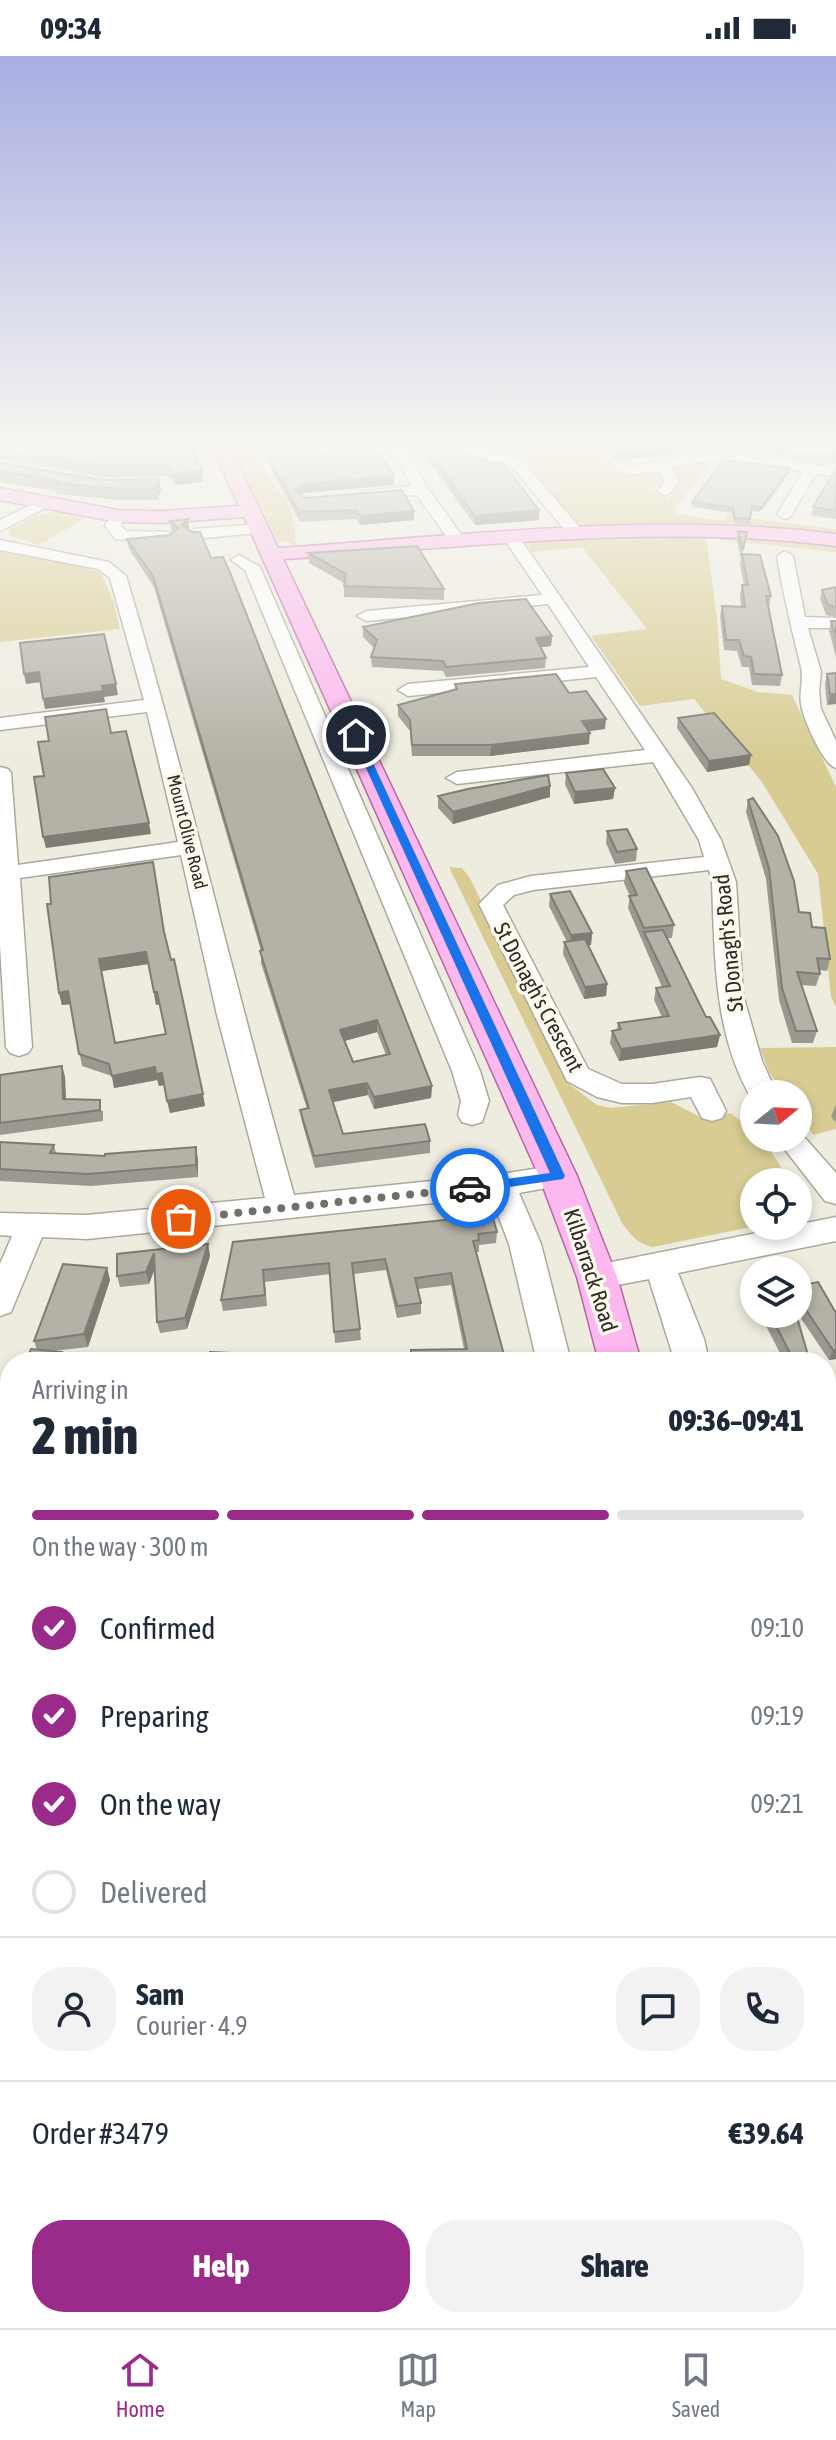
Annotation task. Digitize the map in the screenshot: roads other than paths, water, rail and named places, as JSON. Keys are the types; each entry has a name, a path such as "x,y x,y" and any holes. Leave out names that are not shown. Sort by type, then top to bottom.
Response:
{"main road":[{"name":"Kilbarrack Road","path":"266,551 283,606 460,962 558,1176 597,1277 617,1352"}],"street":[{"name":"Mount Olive Road","path":"31,551 103,565 118,576 192,847 230,1015 283,1209"},
{"name":"St Donagh's Road","path":"520,551 698,814 719,862 724,882 730,995 748,1061 757,1080"},
{"path":"785,556 797,622 812,672 809,691 826,725 836,762"},
{"name":"Kilbarrack Road","path":"239,560 252,567 283,606 422,968 466,1071 475,1101 472,1115"},
{"path":"366,616 552,599"},
{"path":"797,622 836,623"},
{"path":"408,690 601,671"},
{"path":"0,724 154,705"},
{"path":"457,778 659,755"},
{"path":"1,773 19,1047"},
{"path":"9,873 192,847"},
{"name":"St Donagh's Crescent","path":"712,1111 700,1086 627,1097 592,1087 577,1075 491,904 506,890 531,883 719,862"},
{"path":"422,968 460,962"},
{"path":"802,1152 836,1193"},
{"path":"0,1303 15,1226 87,1227 283,1209 558,1176"},
{"path":"501,1185 525,1244 552,1352"},
{"path":"597,1277 836,1229"},
{"path":"659,1263 690,1352"}]}
